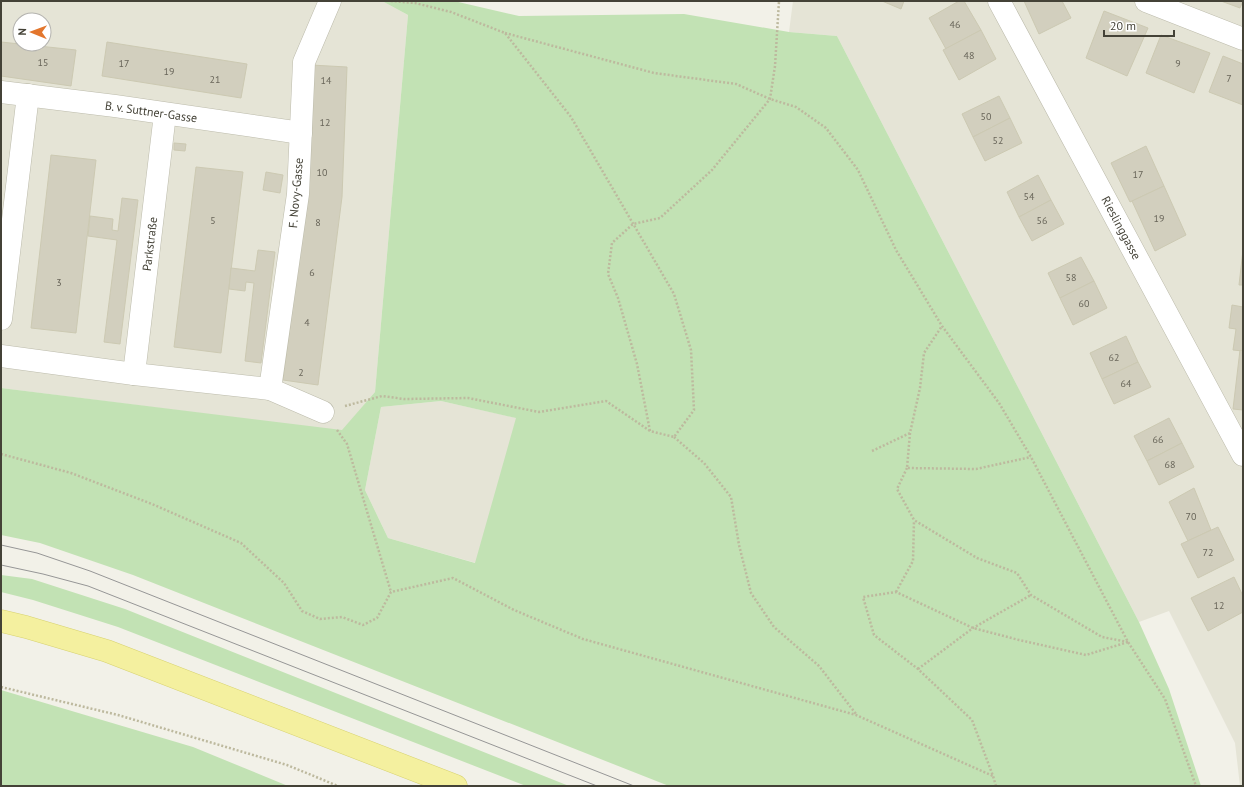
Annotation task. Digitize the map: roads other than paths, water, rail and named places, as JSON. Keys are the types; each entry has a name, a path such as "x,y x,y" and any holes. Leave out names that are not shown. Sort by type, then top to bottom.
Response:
{"main road":[{"path":"1,621 106,651 456,786"}],"street":[{"name":"F. Novy-Gasse","path":"270,389 298,194 304,62 330,1"},
{"name":"Rieslinggasse","path":"999,1 1243,454"},
{"path":"1146,1 1243,39"},
{"name":"B. v. Suttner-Gasse","path":"1,92 300,133"},
{"path":"1,319 28,95"},
{"name":"Parkstraße","path":"134,374 165,114"},
{"path":"1,356 134,374 270,389 323,412"}],"tram line":[{"path":"1,545 37,553 90,571 634,786"},
{"path":"1,565 88,586 597,786"}]}
